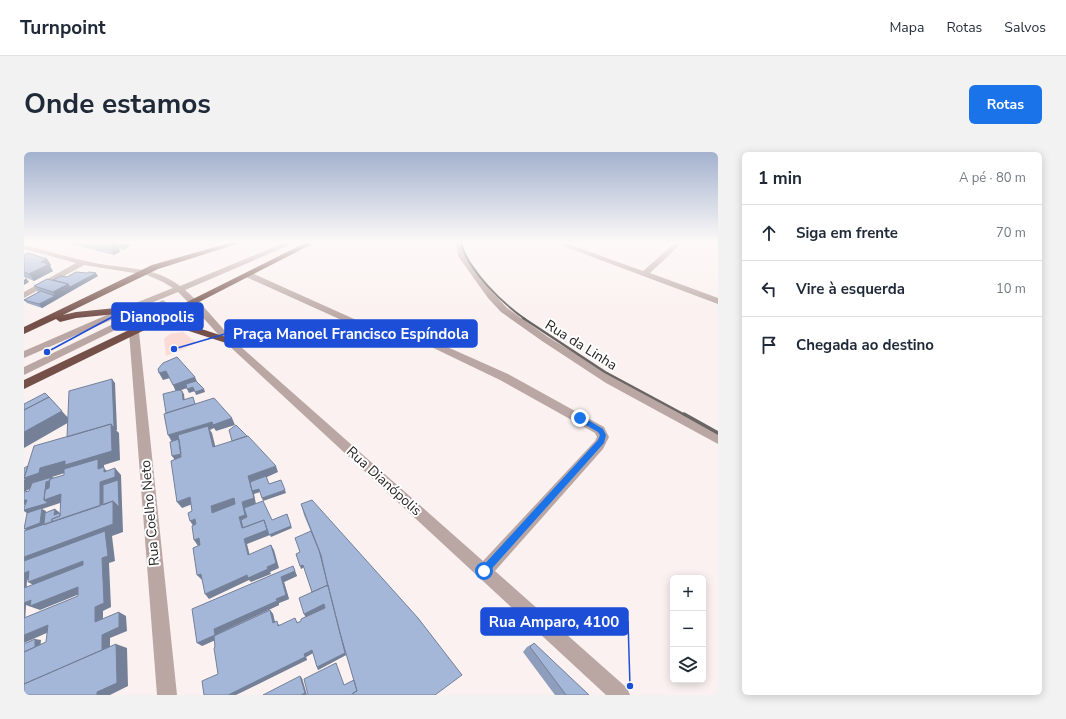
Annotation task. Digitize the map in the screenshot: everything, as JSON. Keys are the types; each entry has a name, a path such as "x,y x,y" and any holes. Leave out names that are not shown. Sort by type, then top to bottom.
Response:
{"highway":[{"path":"27,330 153,268"},
{"path":"24,385 262,268"},
{"path":"27,330 76,316 126,310 142,313 229,341"}],"street":[{"path":"24,296 73,268"},
{"name":"Rua Dianópolis","path":"111,268 146,271 165,279 177,288 193,302 229,341 620,695"},
{"path":"24,355 166,294 215,268"},
{"path":"177,288 192,284 229,268"},
{"name":"Rua da Linha","path":"471,268 491,296 504,310 545,339 610,380 718,439"},
{"path":"628,268 718,301"},
{"path":"644,274 650,268"},
{"path":"249,275 399,344 406,344 416,338 424,340 504,376 600,430 603,437 599,445 484,571"},
{"path":"24,371 174,296 177,288"},
{"name":"Rua Coelho Neto","path":"134,332 167,695"}],"shaded area":[{"path":"183,332 197,343 166,356 164,339 170,334"}],"building":[{"path":"24,268 40,268 29,274 24,272"},
{"path":"76,272 96,273 70,287 68,284 53,280 61,276 67,277"},
{"path":"47,279 68,284 53,292 34,286"},
{"path":"41,291 55,296 39,304 24,300"},
{"path":"177,357 195,377 173,385 166,371 159,373 158,369 163,363"},
{"path":"112,379 114,426 113,427 111,424 67,437 69,391"},
{"path":"196,381 204,389 195,392 193,387 187,389 186,384"},
{"path":"179,390 182,391 183,400 193,397 195,404 166,413 163,394"},
{"path":"45,393 49,397 24,410 24,404"},
{"path":"49,397 62,411 24,432 24,410"},
{"path":"214,398 232,418 213,425 212,422 168,435 164,414"},
{"path":"111,424 112,451 65,465 65,461 40,468 39,473 24,478 34,446"},
{"path":"236,425 247,436 232,441 229,430"},
{"path":"208,426 213,447 248,436 276,466 248,476 254,498 242,502 245,515 239,517 242,528 264,520 267,530 244,539 248,555 271,545 276,563 267,567 268,569 248,578 247,575 205,594 201,574 197,575 193,548 200,545 199,538 194,540 192,526 196,524 195,519 190,521 188,513 192,511 190,497 177,502 171,461 181,457 178,435","holes":["234,498 235,504 212,513 211,506"]},
{"path":"179,439 181,454 172,456 170,442"},
{"path":"98,459 98,469 104,467 104,472 115,468 115,477 100,482 100,506 52,522 52,519 60,516 61,494 44,500 45,490 49,488 50,479 64,475 64,469"},
{"path":"28,466 24,478 24,468"},
{"path":"266,476 269,484 281,480 285,490 262,498 259,489 252,491 250,482"},
{"path":"52,477 46,482 44,500 48,503 24,510 27,500 24,500 24,492 29,491 32,483"},
{"path":"118,480 119,507 113,501 103,505 103,485"},
{"path":"312,500 418,618 462,675 435,695 354,695 353,693 357,691 340,633 319,550 301,504"},
{"path":"113,501 113,524 24,557 24,531"},
{"path":"263,501 272,520 287,514 291,526 269,535 264,520 243,528 241,520 247,517 244,508"},
{"path":"42,508 40,523 24,529 27,513"},
{"path":"55,509 54,515 60,513 60,516 52,519 52,522 44,525 45,513"},
{"path":"105,531 108,556 102,558 104,603 95,607 95,622 119,612 119,627 102,635 102,650 24,684 24,652 46,642 48,625 24,635 24,618 78,596 78,587 30,606 31,600 24,603 24,588 83,565 83,561 28,582 29,571 24,573 24,561"},
{"path":"311,531 321,555 328,585 312,592 303,565 300,566 296,554 300,552 295,538"},
{"path":"293,566 295,571 281,577 286,595 276,599 277,601 214,629 215,635 197,643 192,609"},
{"path":"328,585 345,653 317,667 312,650 304,654 305,657 228,695 204,695 202,681 218,674 214,648 214,636 270,610 273,623 277,621 278,626 295,618 297,623 301,621 301,619 325,608 324,604 304,614 299,598"},
{"path":"35,639 35,647 24,652 24,644"},
{"path":"534,643 589,695 566,695 530,647"},
{"path":"116,644 117,683 97,692 97,695 24,695 24,684"},
{"path":"336,663 344,685 354,680 357,691 351,695 308,695 304,679"},
{"path":"300,676 305,693 301,695 263,695"}],"railway":[{"path":"473,268 497,295 525,319"},
{"path":"523,318 605,372 685,415"},
{"path":"684,414 718,433"}],"place":[{"name":"Praça Manoel Francisco Espíndola","path":"174,349"},
{"name":"Dianopolis","path":"47,352"},
{"name":"Rua Amparo, 4100","path":"630,686"}],"route":[{"path":"484,571 603,439 603,435 600,430 580,418"}]}
